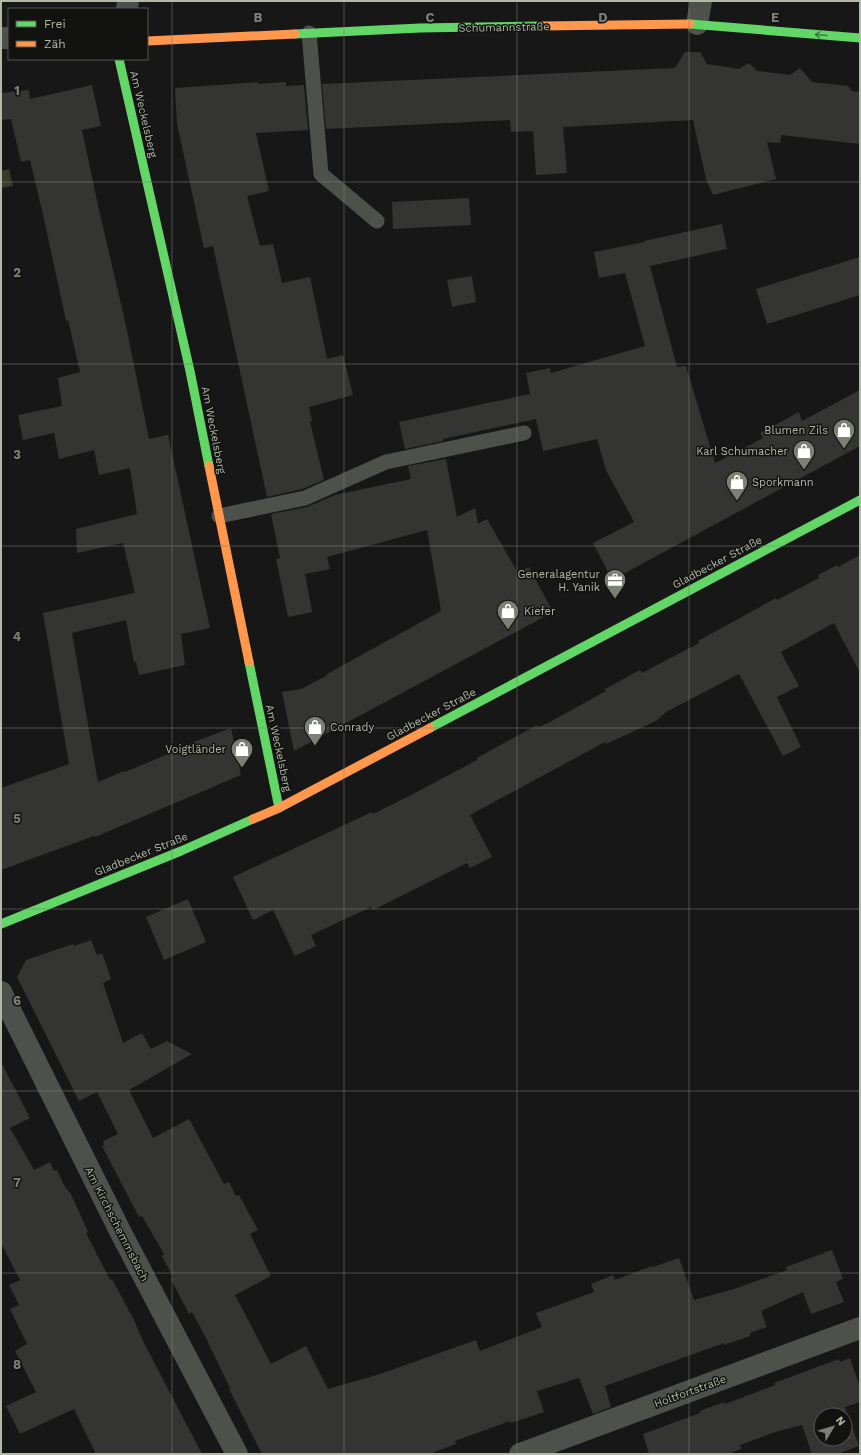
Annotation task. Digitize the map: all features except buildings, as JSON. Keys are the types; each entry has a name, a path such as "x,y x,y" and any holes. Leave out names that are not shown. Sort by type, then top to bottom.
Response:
{"street":[{"path":"698,24 701,1"},
{"name":"Schumannstraße","path":"148,41 420,28 698,24 860,38"},
{"name":"Am Weckelsberg","path":"119,60 190,371 279,808"},
{"name":"Gladbecker Straße","path":"1,924 181,851 279,808 860,500"},
{"name":"Am Kirchschemmsbach","path":"3,996 121,1233 237,1454"},
{"name":"Holtfortstraße","path":"520,1454 860,1328"}],"lane":[{"path":"309,34 321,174 377,221"},
{"path":"219,516 305,498 386,462 524,433"}],"shaded area":[{"path":"9,169 13,186 1,188 1,171"}],"traffic: fast":[{"path":"690,24 860,38"},
{"path":"295,34 420,28 542,26"},
{"path":"119,60 190,371 209,466"},
{"path":"430,728 860,500"},
{"path":"249,662 279,808"},
{"path":"1,924 181,851 253,819"}],"traffic: slow":[{"path":"542,26 690,24"},
{"path":"148,41 295,34"},
{"path":"209,466 249,662"},
{"path":"253,819 279,808 430,728"}],"place":[{"name":"Blumen Zils","path":"844,450"},
{"name":"Karl Schumacher","path":"804,470"},
{"name":"Sporkmann","path":"737,502"},
{"name":"Generalagentur H. Yanik","path":"615,600"},
{"name":"Kiefer","path":"508,630"},
{"name":"Conrady","path":"315,746"},
{"name":"Voigtländer","path":"242,768"}]}
